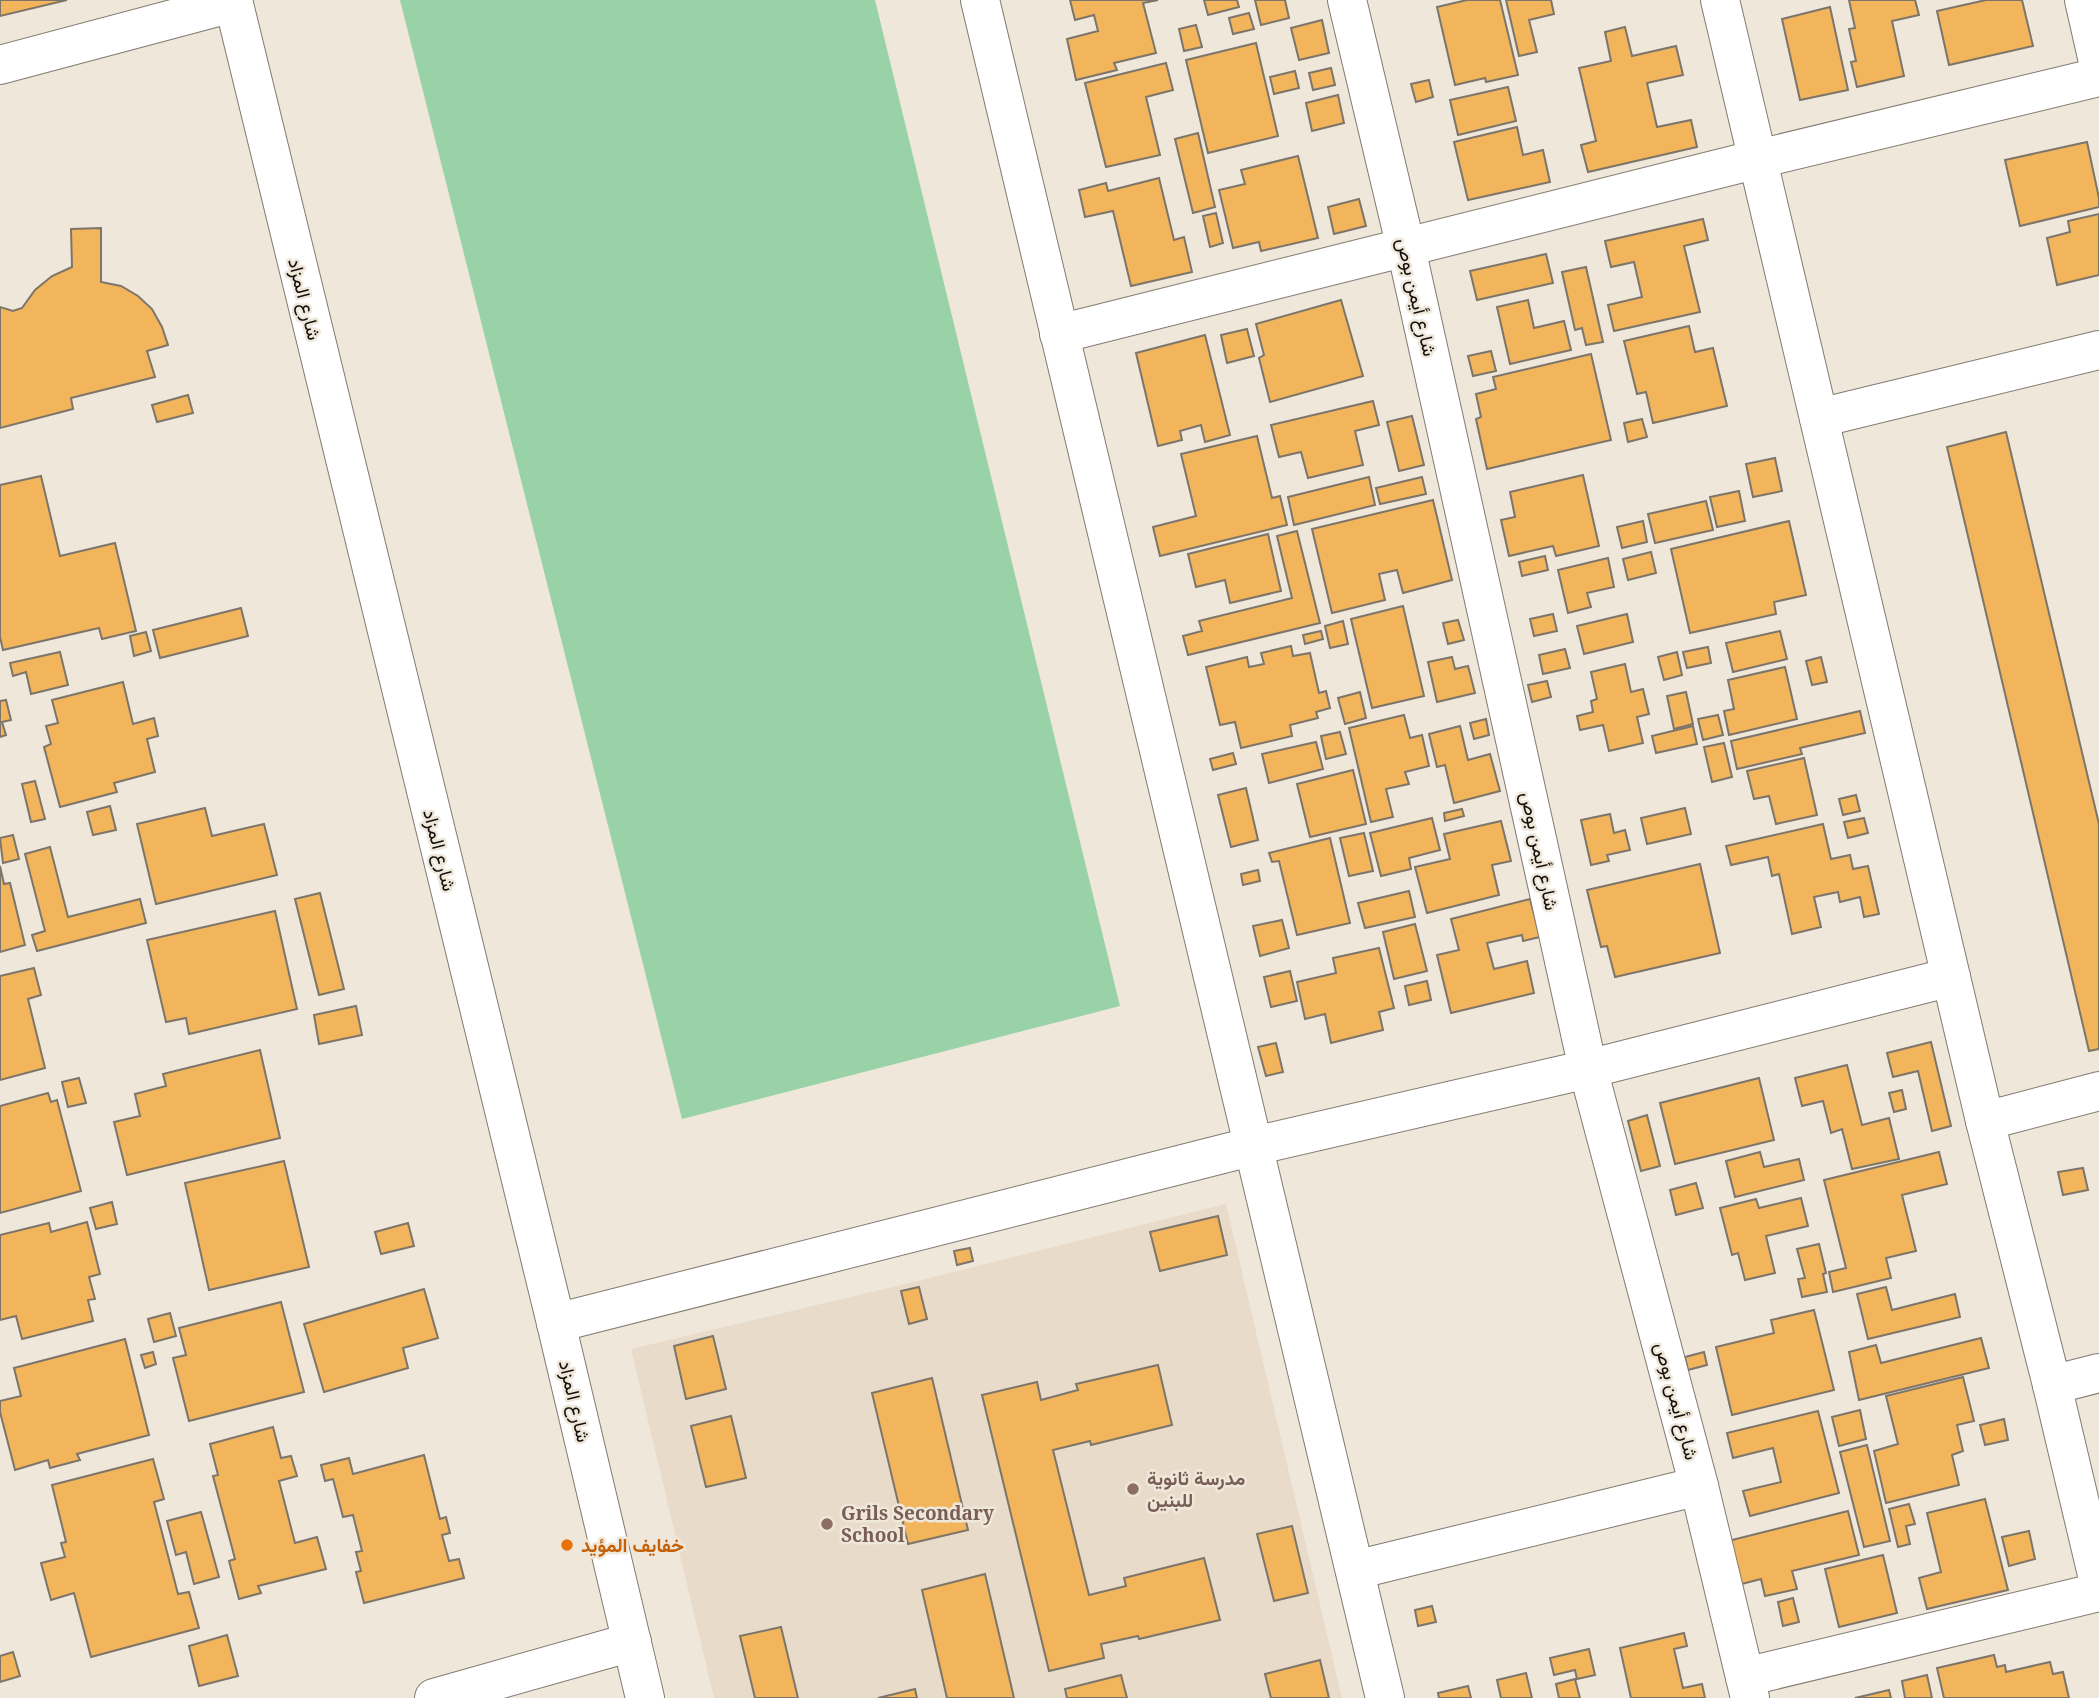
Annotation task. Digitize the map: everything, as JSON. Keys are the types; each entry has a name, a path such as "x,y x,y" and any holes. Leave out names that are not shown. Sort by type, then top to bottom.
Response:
{"street":[{"path":"979,0 1385,1698"},
{"name":"شارع أيمن بوص","path":"1346,0 1406,248 1588,1069 1699,1486 1748,1687"},
{"path":"1720,0 1984,1121 2052,1384 2099,1583"},
{"path":"2084,0 2099,66"},
{"name":"شارع المزاد","path":"0,65 233,1 645,1698"},
{"path":"1059,334 1758,159 2099,78"},
{"path":"1819,418 2099,350"},
{"path":"556,1323 1254,1146 1588,1069 1951,977"},
{"path":"1984,1121 2099,1091"},
{"path":"2052,1384 2099,1373"},
{"path":"1355,1570 1699,1486"},
{"path":"1748,1687 2099,1592"},
{"path":"434,1698 632,1642"}],"shaded area":[{"path":"1226,1204 1342,1698 714,1698 631,1349"}],"green space":[{"path":"400,0 875,0 1120,1006 682,1119"}],"building":[{"path":"0,0 67,0 0,16"},
{"path":"1070,0 1158,0 1143,3 1156,53 1114,63 1117,70 1076,80 1067,39 1098,31 1094,15 1075,20"},
{"path":"1204,0 1237,0 1239,7 1208,15"},
{"path":"1255,0 1285,0 1289,18 1261,25"},
{"path":"1467,0 1500,0 1518,75 1486,82 1485,78 1455,85 1437,7"},
{"path":"1506,0 1551,0 1554,14 1529,20 1537,52 1519,56"},
{"path":"1849,0 1915,0 1919,15 1892,21 1904,76 1857,87 1851,62 1856,61 1849,29 1855,28"},
{"path":"1986,0 2022,0 2033,46 1949,65 1937,11"},
{"path":"1830,7 1848,90 1800,100 1782,19"},
{"path":"1249,13 1254,29 1233,34 1229,18"},
{"path":"1322,20 1329,53 1299,60 1291,28"},
{"path":"1196,25 1202,47 1184,51 1179,29"},
{"path":"1625,27 1632,56 1676,46 1683,75 1647,83 1657,127 1691,120 1697,147 1588,172 1581,145 1596,141 1579,68 1611,61 1605,32"},
{"path":"1256,43 1278,136 1208,153 1186,60"},
{"path":"1166,63 1173,90 1146,97 1160,155 1106,167 1085,83"},
{"path":"1331,68 1335,85 1313,90 1309,73"},
{"path":"1295,71 1299,88 1274,94 1270,77"},
{"path":"1429,80 1433,97 1416,102 1411,84"},
{"path":"1508,87 1516,121 1458,135 1450,100"},
{"path":"1338,95 1344,123 1312,131 1306,103"},
{"path":"1517,127 1523,155 1543,150 1550,182 1468,200 1454,142"},
{"path":"1198,133 1215,207 1193,213 1175,139"},
{"path":"2087,142 2099,207 2020,226 2005,160"},
{"path":"1298,156 1318,238 1261,251 1259,242 1233,248 1219,190 1245,184 1241,170"},
{"path":"1159,178 1174,240 1184,237 1192,272 1131,286 1113,211 1085,217 1079,190 1106,183 1108,191"},
{"path":"1359,199 1366,226 1334,234 1328,207"},
{"path":"1216,213 1223,243 1210,247 1203,216"},
{"path":"2099,214 2099,275 2057,285 2047,238 2070,232 2068,221"},
{"path":"1703,219 1708,240 1684,246 1700,312 1614,331 1608,305 1642,297 1634,262 1611,267 1605,241"},
{"path":"101,228 101,282 121,286 138,296 152,309 162,327 168,345 147,351 155,377 71,398 73,409 0,428 0,307 13,311 22,308 35,290 52,276 72,267 71,229"},
{"path":"1546,254 1553,283 1477,300 1470,271"},
{"path":"1586,267 1603,342 1586,345 1582,328 1575,330 1562,272"},
{"path":"1341,300 1363,376 1270,402 1259,358 1264,355 1256,324"},
{"path":"1528,300 1534,328 1564,321 1571,350 1510,364 1497,307"},
{"path":"1689,326 1695,352 1713,348 1727,406 1653,423 1646,392 1637,394 1624,341"},
{"path":"1247,329 1254,356 1227,363 1221,335"},
{"path":"1205,335 1230,435 1205,442 1201,425 1180,431 1182,440 1158,446 1136,353"},
{"path":"1491,351 1496,371 1473,376 1468,356"},
{"path":"1591,354 1611,440 1487,469 1476,419 1481,417 1476,394 1496,389 1493,377"},
{"path":"188,395 193,413 157,422 152,405"},
{"path":"1373,401 1379,425 1355,431 1363,465 1308,478 1301,452 1279,457 1271,425"},
{"path":"1412,416 1424,465 1399,471 1387,422"},
{"path":"1642,419 1647,437 1628,442 1624,423"},
{"path":"2006,432 2099,824 2099,1049 2089,1051 1947,447"},
{"path":"1257,436 1272,498 1280,496 1287,525 1160,556 1153,527 1196,516 1181,454"},
{"path":"1775,458 1782,491 1753,497 1746,464"},
{"path":"1583,475 1599,546 1556,556 1553,546 1509,556 1501,520 1515,517 1510,492"},
{"path":"41,476 60,556 115,543 136,631 102,639 99,628 3,650 0,637 0,485"},
{"path":"1369,477 1375,505 1294,525 1288,497"},
{"path":"1422,477 1426,494 1380,504 1376,488"},
{"path":"1739,491 1745,521 1717,527 1710,497"},
{"path":"1433,500 1452,580 1403,593 1397,570 1379,574 1385,600 1332,613 1312,529"},
{"path":"1706,501 1713,530 1655,543 1648,514"},
{"path":"1643,521 1647,542 1622,548 1617,527"},
{"path":"1789,521 1806,595 1774,602 1776,614 1690,633 1671,549"},
{"path":"1297,531 1320,623 1188,655 1183,636 1202,631 1199,621 1292,598 1277,536"},
{"path":"1268,534 1281,591 1230,603 1225,580 1196,587 1188,554"},
{"path":"1651,552 1656,573 1628,580 1623,559"},
{"path":"1545,556 1548,570 1522,576 1519,562"},
{"path":"1608,558 1614,587 1587,593 1591,607 1568,613 1558,570"},
{"path":"1403,606 1424,696 1372,708 1351,619"},
{"path":"241,608 248,636 160,658 153,630"},
{"path":"1553,614 1557,631 1534,636 1530,619"},
{"path":"1627,614 1633,642 1584,654 1577,626"},
{"path":"1458,620 1464,640 1448,644 1443,623"},
{"path":"1343,621 1348,644 1330,648 1325,626"},
{"path":"1321,631 1323,639 1305,644 1303,635"},
{"path":"1780,631 1787,659 1733,672 1726,643"},
{"path":"146,632 151,651 134,656 130,636"},
{"path":"1291,646 1293,656 1310,653 1319,693 1326,691 1330,708 1316,712 1318,718 1290,725 1292,736 1241,748 1235,722 1220,725 1206,667 1247,657 1249,667 1264,664 1261,653"},
{"path":"1708,647 1711,663 1687,668 1683,652"},
{"path":"1565,649 1570,668 1543,674 1539,655"},
{"path":"60,652 68,685 31,694 26,672 13,676 10,663"},
{"path":"1677,652 1682,675 1664,680 1658,657"},
{"path":"1452,657 1455,669 1468,666 1475,693 1437,702 1428,662"},
{"path":"1821,657 1827,682 1812,685 1806,661"},
{"path":"1625,664 1631,692 1643,689 1649,714 1637,717 1643,743 1609,751 1603,725 1580,730 1577,716 1593,712 1591,701 1597,699 1591,672"},
{"path":"1785,667 1797,719 1729,735 1724,711 1734,709 1728,680"},
{"path":"1547,681 1551,697 1532,702 1528,685"},
{"path":"123,682 133,724 154,718 158,736 147,739 155,772 114,783 117,792 60,807 44,747 51,744 46,726 58,723 52,700"},
{"path":"1360,692 1366,718 1345,724 1338,698"},
{"path":"1686,692 1693,724 1674,729 1667,696"},
{"path":"6,700 11,720 2,722 6,735 0,737 0,701"},
{"path":"1860,711 1865,733 1800,748 1802,754 1737,769 1731,741"},
{"path":"1404,715 1410,738 1422,735 1429,766 1405,772 1409,784 1386,789 1393,817 1371,822 1349,728"},
{"path":"1718,715 1723,735 1703,740 1698,719"},
{"path":"1486,719 1489,735 1474,739 1470,723"},
{"path":"1460,726 1468,760 1490,754 1500,791 1454,803 1445,765 1437,767 1429,734"},
{"path":"1693,726 1697,744 1656,753 1652,736"},
{"path":"1340,732 1346,754 1326,759 1321,736"},
{"path":"1316,742 1323,769 1269,783 1262,754"},
{"path":"1724,743 1732,777 1712,782 1704,747"},
{"path":"1233,753 1236,764 1213,770 1210,759"},
{"path":"1804,758 1817,815 1776,824 1769,796 1754,799 1747,771"},
{"path":"1353,770 1366,824 1310,837 1297,784"},
{"path":"35,781 45,819 31,822 22,784"},
{"path":"1246,788 1258,840 1231,847 1218,795"},
{"path":"1856,795 1860,811 1843,815 1839,799"},
{"path":"110,806 116,830 93,835 87,812"},
{"path":"205,808 212,836 264,824 277,875 156,904 137,824"},
{"path":"1685,808 1691,834 1647,844 1641,818"},
{"path":"1462,809 1464,816 1445,821 1444,813"},
{"path":"1610,814 1614,833 1625,830 1630,850 1607,855 1609,861 1591,865 1581,820"},
{"path":"1432,818 1440,850 1409,858 1411,869 1381,876 1370,833"},
{"path":"1864,818 1868,833 1848,838 1844,822"},
{"path":"1501,821 1511,861 1492,865 1499,895 1427,913 1415,867 1450,859 1444,834"},
{"path":"1823,824 1831,859 1850,855 1853,869 1868,866 1879,914 1864,917 1860,897 1840,902 1838,892 1814,897 1821,927 1792,934 1779,874 1772,876 1768,857 1731,865 1726,846"},
{"path":"1364,833 1373,871 1349,876 1340,838"},
{"path":"13,835 19,859 3,863 0,838"},
{"path":"1330,838 1350,923 1297,935 1279,861 1272,862 1269,853"},
{"path":"50,847 68,917 140,899 146,923 37,951 32,935 45,931 25,854"},
{"path":"1700,864 1720,953 1615,977 1607,946 1601,947 1587,890"},
{"path":"0,866 4,884 10,883 25,945 0,952"},
{"path":"1258,870 1260,881 1243,885 1241,874"},
{"path":"1409,891 1415,917 1365,928 1358,903"},
{"path":"320,893 344,989 319,995 295,899"},
{"path":"1530,899 1540,937 1523,941 1522,935 1487,943 1494,969 1527,961 1534,993 1451,1013 1437,955 1459,950 1451,919"},
{"path":"275,911 297,1009 189,1034 186,1018 166,1022 147,940"},
{"path":"1282,920 1289,948 1260,956 1253,926"},
{"path":"1415,924 1427,971 1394,979 1383,932"},
{"path":"1379,948 1394,1008 1379,1012 1383,1030 1331,1043 1325,1014 1305,1019 1297,982 1336,973 1333,958"},
{"path":"34,968 41,995 28,999 45,1068 0,1080 0,976"},
{"path":"1290,971 1297,1001 1271,1007 1264,977"},
{"path":"1427,981 1431,1000 1409,1005 1405,986"},
{"path":"356,1006 362,1035 319,1044 314,1015"},
{"path":"1931,1042 1951,1126 1932,1131 1918,1071 1893,1077 1887,1053"},
{"path":"1276,1043 1283,1072 1266,1076 1258,1047"},
{"path":"260,1050 280,1138 127,1175 114,1122 140,1116 135,1094 166,1086 163,1074"},
{"path":"1847,1065 1862,1125 1889,1118 1899,1159 1852,1169 1842,1129 1831,1133 1823,1101 1802,1106 1795,1078"},
{"path":"79,1078 86,1103 68,1107 62,1082"},
{"path":"1759,1078 1774,1140 1675,1164 1660,1103"},
{"path":"1902,1090 1906,1109 1894,1112 1889,1093"},
{"path":"48,1093 51,1102 57,1100 81,1191 0,1213 0,1106"},
{"path":"1647,1115 1660,1166 1641,1171 1628,1121"},
{"path":"1760,1152 1764,1167 1799,1159 1804,1180 1735,1197 1726,1161"},
{"path":"1939,1152 1947,1184 1902,1195 1916,1251 1886,1258 1891,1278 1833,1292 1829,1272 1846,1268 1824,1180"},
{"path":"284,1161 309,1267 209,1290 185,1183"},
{"path":"2083,1168 2088,1190 2063,1195 2058,1172"},
{"path":"1696,1183 1703,1208 1676,1215 1670,1190"},
{"path":"1801,1198 1808,1226 1766,1236 1775,1273 1745,1280 1738,1253 1732,1255 1720,1208 1756,1199 1759,1208"},
{"path":"112,1202 117,1224 96,1229 90,1208"},
{"path":"1218,1216 1227,1255 1160,1271 1150,1232"},
{"path":"87,1222 100,1274 89,1277 95,1299 88,1300 93,1321 22,1339 16,1316 0,1320 0,1235 49,1223 51,1232"},
{"path":"408,1223 414,1246 381,1254 375,1232"},
{"path":"1819,1244 1826,1273 1823,1274 1827,1292 1802,1297 1798,1279 1805,1278 1797,1249"},
{"path":"970,1248 973,1261 957,1265 954,1251"},
{"path":"919,1287 927,1319 909,1324 901,1291"},
{"path":"1886,1287 1892,1310 1955,1294 1960,1317 1868,1339 1857,1294"},
{"path":"424,1289 438,1338 403,1348 408,1368 324,1392 304,1324"},
{"path":"281,1302 304,1392 189,1421 173,1358 186,1355 179,1328"},
{"path":"1814,1310 1834,1390 1732,1415 1716,1347 1774,1333 1771,1320"},
{"path":"170,1313 176,1336 154,1342 148,1319"},
{"path":"713,1336 726,1389 686,1399 674,1346"},
{"path":"1981,1338 1989,1368 1859,1400 1849,1352 1876,1345 1881,1363"},
{"path":"125,1339 149,1435 77,1454 80,1460 50,1468 48,1460 15,1470 0,1412 0,1401 21,1396 14,1368"},
{"path":"153,1352 156,1364 145,1368 141,1355"},
{"path":"1704,1352 1707,1365 1688,1370 1685,1357"},
{"path":"1158,1365 1172,1425 1091,1445 1090,1441 1053,1450 1089,1595 1126,1586 1124,1578 1204,1558 1220,1620 1139,1639 1138,1636 1101,1644 1104,1658 1049,1671 982,1395 1037,1382 1041,1400 1078,1390 1076,1384"},
{"path":"1963,1377 1974,1421 1957,1425 1963,1451 1952,1455 1959,1485 1886,1503 1874,1451 1898,1444 1886,1396"},
{"path":"932,1378 968,1530 908,1544 872,1393"},
{"path":"1860,1410 1866,1439 1839,1446 1832,1417"},
{"path":"1818,1411 1839,1493 1750,1516 1743,1491 1781,1482 1773,1448 1733,1458 1727,1433"},
{"path":"731,1416 746,1478 706,1487 691,1426"},
{"path":"2004,1419 2008,1440 1985,1445 1980,1425"},
{"path":"273,1427 281,1458 291,1456 297,1476 279,1481 295,1543 317,1537 326,1569 258,1586 261,1593 239,1599 229,1561 235,1559 213,1476 218,1475 210,1444"},
{"path":"1867,1445 1890,1541 1864,1547 1840,1452"},
{"path":"424,1455 440,1519 446,1517 450,1533 442,1535 449,1561 459,1559 464,1578 364,1603 356,1572 361,1571 356,1552 362,1551 353,1515 343,1517 333,1479 325,1481 321,1465 349,1458 353,1474"},
{"path":"153,1459 164,1499 154,1502 178,1594 189,1592 199,1628 91,1657 74,1593 51,1600 41,1563 65,1557 61,1543 66,1542 52,1485"},
{"path":"1985,1499 2008,1590 1927,1609 1919,1578 1941,1572 1927,1513"},
{"path":"1909,1504 1915,1524 1906,1526 1910,1544 1898,1547 1889,1509"},
{"path":"1848,1511 1859,1555 1792,1571 1797,1589 1765,1596 1761,1579 1734,1586 1724,1542"},
{"path":"201,1512 219,1577 194,1584 186,1552 176,1555 167,1521"},
{"path":"1292,1526 1308,1593 1274,1601 1257,1534"},
{"path":"2029,1531 2035,1559 2009,1566 2002,1537"},
{"path":"1883,1555 1897,1613 1839,1627 1825,1569"},
{"path":"985,1574 1014,1698 947,1698 922,1590"},
{"path":"1793,1598 1799,1622 1783,1626 1778,1602"},
{"path":"1432,1606 1436,1622 1418,1626 1415,1610"},
{"path":"781,1627 798,1698 755,1698 740,1636"},
{"path":"1684,1633 1687,1646 1674,1649 1683,1688 1702,1684 1705,1698 1631,1698 1620,1648"},
{"path":"227,1635 238,1676 199,1686 189,1646"},
{"path":"1589,1649 1595,1675 1577,1679 1575,1670 1554,1675 1550,1658"},
{"path":"13,1652 20,1676 0,1682 0,1656"},
{"path":"1994,1655 1997,1667 2005,1665 2006,1672 2050,1662 2053,1674 2063,1672 2069,1698 1944,1698 1937,1668"},
{"path":"1320,1660 1329,1698 1271,1698 1265,1674"},
{"path":"1526,1673 1532,1698 1501,1698 1497,1680"},
{"path":"1121,1675 1127,1698 1067,1698 1065,1689"},
{"path":"1927,1675 1932,1698 1905,1698 1902,1681"},
{"path":"1575,1679 1580,1698 1559,1698 1556,1684"},
{"path":"1468,1686 1471,1698 1439,1698 1438,1693"},
{"path":"915,1689 917,1698 878,1698"},
{"path":"1889,1690 1891,1698 1855,1698"}],"place":[{"name":"مدرسة ثانوية للبنين","path":"1133,1489"},
{"name":"Grils Secondary School","path":"827,1524"},
{"name":"خفايف المؤيد","path":"567,1545"}]}
